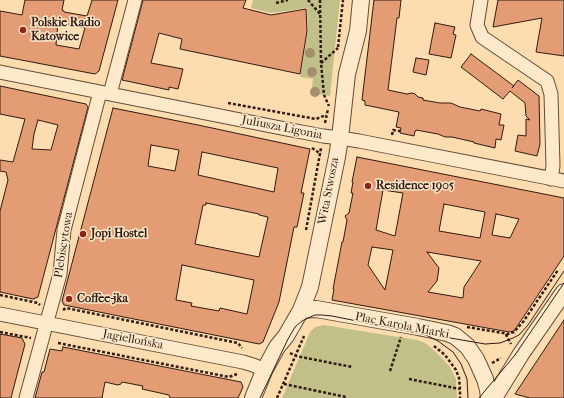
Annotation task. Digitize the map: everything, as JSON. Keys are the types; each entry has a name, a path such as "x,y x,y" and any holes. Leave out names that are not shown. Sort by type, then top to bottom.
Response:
{"street":[{"name":"Plebiscytowa","path":"26,398 60,274 64,230 105,93 135,0"},
{"name":"Wita Stwosza","path":"252,398 277,347 286,336 301,310 310,286 340,138 347,74 358,31 361,0"},
{"path":"481,0 477,25 482,37 547,81 551,94 553,166 558,180"},
{"name":"Juliusza Ligonia","path":"0,72 323,136 558,180"},
{"path":"494,398 521,354 564,292"},
{"name":"Plac Karola Miarki","path":"301,310 316,309 418,327 455,336 467,346 476,359 485,379 489,398"},
{"name":"Jagiellońska","path":"0,314 253,364 264,371"}],"path":[{"path":"276,3 288,0"},
{"path":"308,0 320,15"},
{"path":"320,0 321,63 324,95 329,107"},
{"path":"321,63 338,48"},
{"path":"224,102 316,119 326,115 342,117"},
{"path":"392,135 392,130 400,131"},
{"path":"464,326 506,334 514,332 558,270"},
{"path":"0,295 38,303"},
{"path":"66,308 238,343 245,351"},
{"path":"278,398 306,332"},
{"path":"506,334 512,350"},
{"path":"390,371 402,335"},
{"path":"58,343 228,378 240,373"},
{"path":"429,343 439,349 451,362 457,374 460,398"},
{"path":"480,369 501,359 506,354"},
{"path":"296,356 352,368"},
{"path":"409,379 460,389"},
{"path":"284,384 346,397"}],"shaded area":[{"path":"253,0 340,0 330,96 311,93 313,79 300,77 308,30 307,8 271,13 251,8"},
{"path":"324,325 423,342 450,367 456,379 457,398 282,398 310,332 315,327"}],"building":[{"path":"25,0 64,0 62,10 64,12 87,16 92,0 118,0 99,71 95,74 0,56 0,11 22,15","holes":["58,22 85,28 79,49 56,45"]},
{"path":"143,0 246,0 243,8 271,15 306,9 307,31 300,74 180,49 182,39 159,33 151,63 183,69 178,89 169,87 169,90 122,80"},
{"path":"374,0 401,0 399,18 397,18 388,90 407,94 412,93 423,98 423,100 451,103 460,107 480,111 481,109 501,114 499,125 504,125 501,140 496,139 495,148 416,130 414,136 400,133 401,128 396,127 399,112 365,105 365,101 362,100"},
{"path":"498,0 564,0 564,56 536,52 542,18 493,27"},
{"path":"435,23 455,27 453,34 456,35 451,58 429,54"},
{"path":"471,54 514,86 518,80 539,96 540,144 537,156 515,151 518,135 526,136 526,119 530,120 526,116 525,103 510,91 503,99 461,67"},
{"path":"416,58 429,60 426,75 413,72"},
{"path":"0,86 86,104 88,107 38,297 33,299 0,292 0,211 8,180 6,172 0,171 0,160 13,162 25,119 0,114","holes":["38,120 58,125 51,150 32,149"]},
{"path":"113,108 310,149 301,193 304,193 297,227 294,227 279,302 263,342 259,344 64,305 62,301","holes":["151,145 179,150 175,171 148,166","202,152 278,168 274,192 198,175","206,203 268,217 259,257 195,244 203,205 206,205","182,265 254,280 247,314 220,308 219,311 191,306 192,303 176,300"]},
{"path":"357,157 564,198 564,256 514,331 509,332 332,300 347,220 345,216 349,213 353,193 351,193","holes":["383,190 403,193 395,236 376,230","444,204 485,212 480,238 439,231","496,214 519,219 510,238 492,235","372,247 393,250 385,290 368,265","427,252 481,261 464,287 463,298 428,292 437,281 439,268"]},
{"path":"564,320 564,398 530,398 515,394"},
{"path":"0,334 22,338 25,344 11,398 0,398"},
{"path":"63,347 241,382 243,387 238,398 170,398 169,395 142,389 143,386 122,382 118,385 105,382 102,398 35,398 50,349 62,351"}],"tram line":[{"path":"433,335 485,344 500,343 513,338 519,335 528,325 564,271"},
{"path":"479,398 515,355 564,283"},
{"path":"260,398 295,327 302,321 315,315 332,316 417,333 426,335 438,341 453,352 461,364 467,379 468,398"}],"place":[{"name":"Polskie Radio Katowice","path":"23,30"},
{"name":"Residence 1905","path":"368,186"},
{"name":"Jopi Hostel","path":"83,234"},
{"name":"Coffee-jka","path":"69,299"}]}
